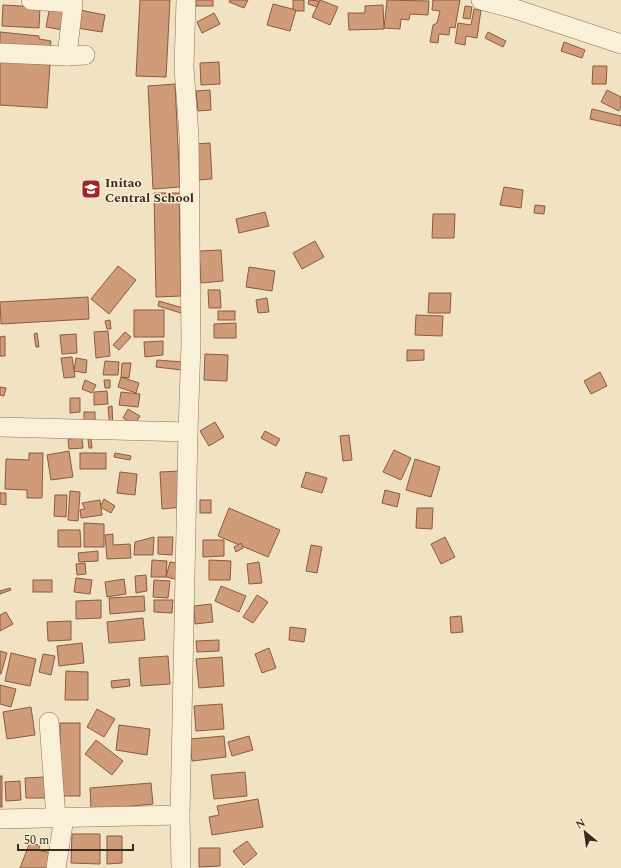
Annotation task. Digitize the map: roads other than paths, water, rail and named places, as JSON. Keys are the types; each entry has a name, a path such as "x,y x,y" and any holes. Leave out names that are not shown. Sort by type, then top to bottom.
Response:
{"street":[{"path":"0,53 76,55 74,4 31,0"},
{"path":"181,868 180,815 191,344 189,136 184,68 186,0"},
{"path":"481,0 516,9 621,44"},
{"path":"0,427 188,432"},
{"path":"49,722 60,818 56,868"},
{"path":"0,819 180,815"}],"place":[{"name":"Initao Central School","path":"91,189"}]}
